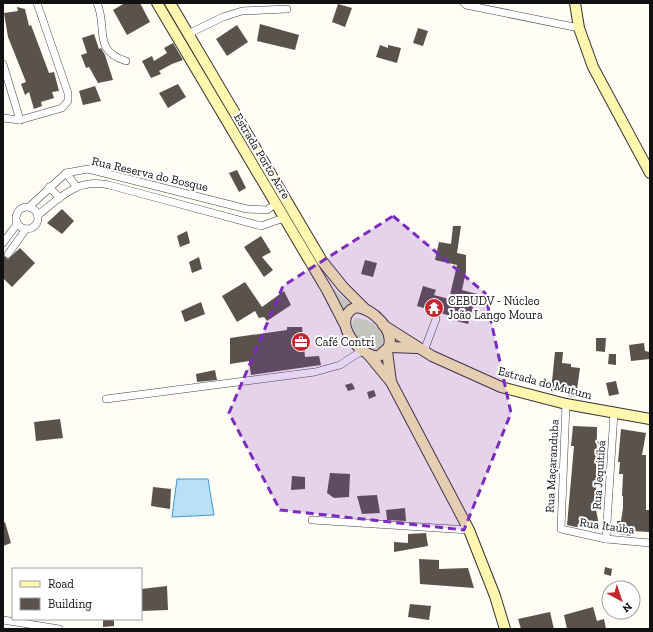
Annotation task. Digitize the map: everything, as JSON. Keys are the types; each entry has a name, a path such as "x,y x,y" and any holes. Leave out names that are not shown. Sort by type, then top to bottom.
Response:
{"main road":[{"name":"Estrada Porto Acre","path":"157,3 327,290 344,323"},
{"name":"Estrada Porto Acre","path":"170,3 322,261 342,287 365,309"},
{"path":"575,3 579,28 593,67 650,173"},
{"path":"391,382 388,349 389,337 383,325 377,317 365,309 356,307 351,309 344,318 347,331 391,382 469,530 495,596 505,629"},
{"name":"Estrada do Mutum","path":"383,325 421,349 500,387 566,404 650,419"},
{"path":"366,352 379,356 388,349"},
{"name":"Estrada do Mutum","path":"388,349 421,349"}],"street":[{"path":"3,118 20,120 62,108 68,101 68,94 37,3"},
{"path":"97,3 102,17 103,44 112,55 126,61"},
{"path":"464,3 466,5 579,28"},
{"path":"188,34 223,17 242,11 287,9"},
{"path":"3,64 20,120"},
{"name":"Rua Reserva do Bosque","path":"3,243 17,224 16,214 19,210 29,207 66,173 88,169 258,211 267,210 275,204"},
{"path":"66,173 76,186"},
{"name":"Rua Reserva do Bosque","path":"8,254 26,229 35,225 38,215 76,186 89,182 109,185 261,226 273,224 284,218"},
{"path":"49,187 60,198"},
{"path":"29,207 36,211 38,215"},
{"path":"17,224 26,229"},
{"path":"421,349 436,319"},
{"path":"106,399 315,372 344,363 366,352"},
{"name":"Rua Maçaranduba","path":"561,529 566,404"},
{"name":"Rua Jequitibá","path":"606,539 614,413"},
{"path":"312,520 469,530"},
{"name":"Rua Itaúba","path":"561,529 606,539 650,543"},
{"path":"3,620 59,629"}],"highlighted area":[{"path":"393,216 485,293 511,413 464,530 280,510 229,413 283,286"}],"green space":[{"path":"331,287 352,305 343,312"},
{"path":"355,318 367,320 377,327 383,337 381,349 370,348 361,342 353,328 352,323"}],"water":[{"path":"177,479 208,479 214,515 172,517"}],"building":[{"path":"125,3 140,3 150,22 127,35 113,10"},
{"path":"338,4 352,8 345,27 332,22"},
{"path":"17,7 25,9 29,26 31,25 49,73 54,72 59,91 52,92 54,98 41,102 42,106 34,109 29,92 25,95 21,84 26,82 8,37 4,13 18,11"},
{"path":"260,24 299,35 295,50 257,41"},
{"path":"237,25 248,42 227,56 216,39"},
{"path":"418,28 428,31 423,46 413,43"},
{"path":"94,34 99,49 101,48 105,55 113,80 98,83 89,67 86,68 81,55 87,53 82,38"},
{"path":"173,43 183,60 159,71 161,74 151,78 142,61 152,56 154,61 167,53 164,48"},
{"path":"380,45 388,48 388,45 401,48 397,63 376,57"},
{"path":"178,84 186,97 168,108 159,93"},
{"path":"95,86 101,101 83,105 79,91"},
{"path":"237,170 246,188 239,192 229,173"},
{"path":"62,209 74,221 62,234 47,223"},
{"path":"453,226 461,226 457,253 466,255 466,272 462,290 477,294 468,324 453,320 454,317 417,306 423,286 436,290 434,295 449,299 457,265 435,260 439,242 451,244"},
{"path":"187,231 190,243 180,247 177,236"},
{"path":"261,236 271,252 262,257 273,270 264,277 244,247"},
{"path":"20,248 35,263 12,287 3,278 3,250 4,256 8,259"},
{"path":"199,257 202,269 192,273 189,262"},
{"path":"365,260 377,263 373,277 361,274"},
{"path":"245,282 262,307 284,291 291,305 267,321 264,317 259,318 255,311 237,322 222,296"},
{"path":"201,302 205,314 185,322 181,311"},
{"path":"287,327 302,327 305,357 319,356 321,365 251,375 249,361 230,364 230,338 287,330"},
{"path":"596,338 606,338 605,352 596,351"},
{"path":"644,343 645,351 650,352 650,359 631,361 629,345"},
{"path":"555,352 563,352 562,363 571,364 571,367 580,368 576,397 568,396 569,393 551,391"},
{"path":"609,354 616,354 616,365 608,364"},
{"path":"215,370 217,380 197,382 196,374"},
{"path":"616,381 619,394 609,396 606,383"},
{"path":"352,383 355,389 348,391 345,385"},
{"path":"374,390 376,396 369,399 367,392"},
{"path":"60,419 63,438 36,441 34,422"},
{"path":"573,426 597,427 596,510 599,525 576,527 567,525 574,446 571,446"},
{"path":"621,429 646,433 642,455 646,455 646,510 650,510 650,532 630,531 631,536 619,534 617,521 621,521 623,508 623,474 619,474 620,462 618,462"},
{"path":"330,473 350,474 349,497 334,498 327,493"},
{"path":"292,476 305,477 305,489 291,490"},
{"path":"153,487 171,489 170,509 151,506"},
{"path":"377,495 380,513 362,514 357,496"},
{"path":"405,508 406,521 387,520 386,510"},
{"path":"5,522 11,543 3,546 3,523"},
{"path":"426,533 428,546 394,552 394,542 408,543 408,534"},
{"path":"419,559 439,560 439,569 468,568 474,588 420,584"},
{"path":"605,567 612,569 611,576 604,574"},
{"path":"167,586 168,610 142,611 142,589"},
{"path":"410,604 431,606 429,620 408,617"},
{"path":"593,607 597,621 604,620 606,629 567,629 564,615"},
{"path":"550,612 554,629 521,629 518,619"},
{"path":"103,620 114,620 114,626 103,627"}],"place":[{"name":"CEBUDV - Núcleo João Lango Moura","path":"434,308"},
{"name":"Café Contri","path":"301,342"}]}
